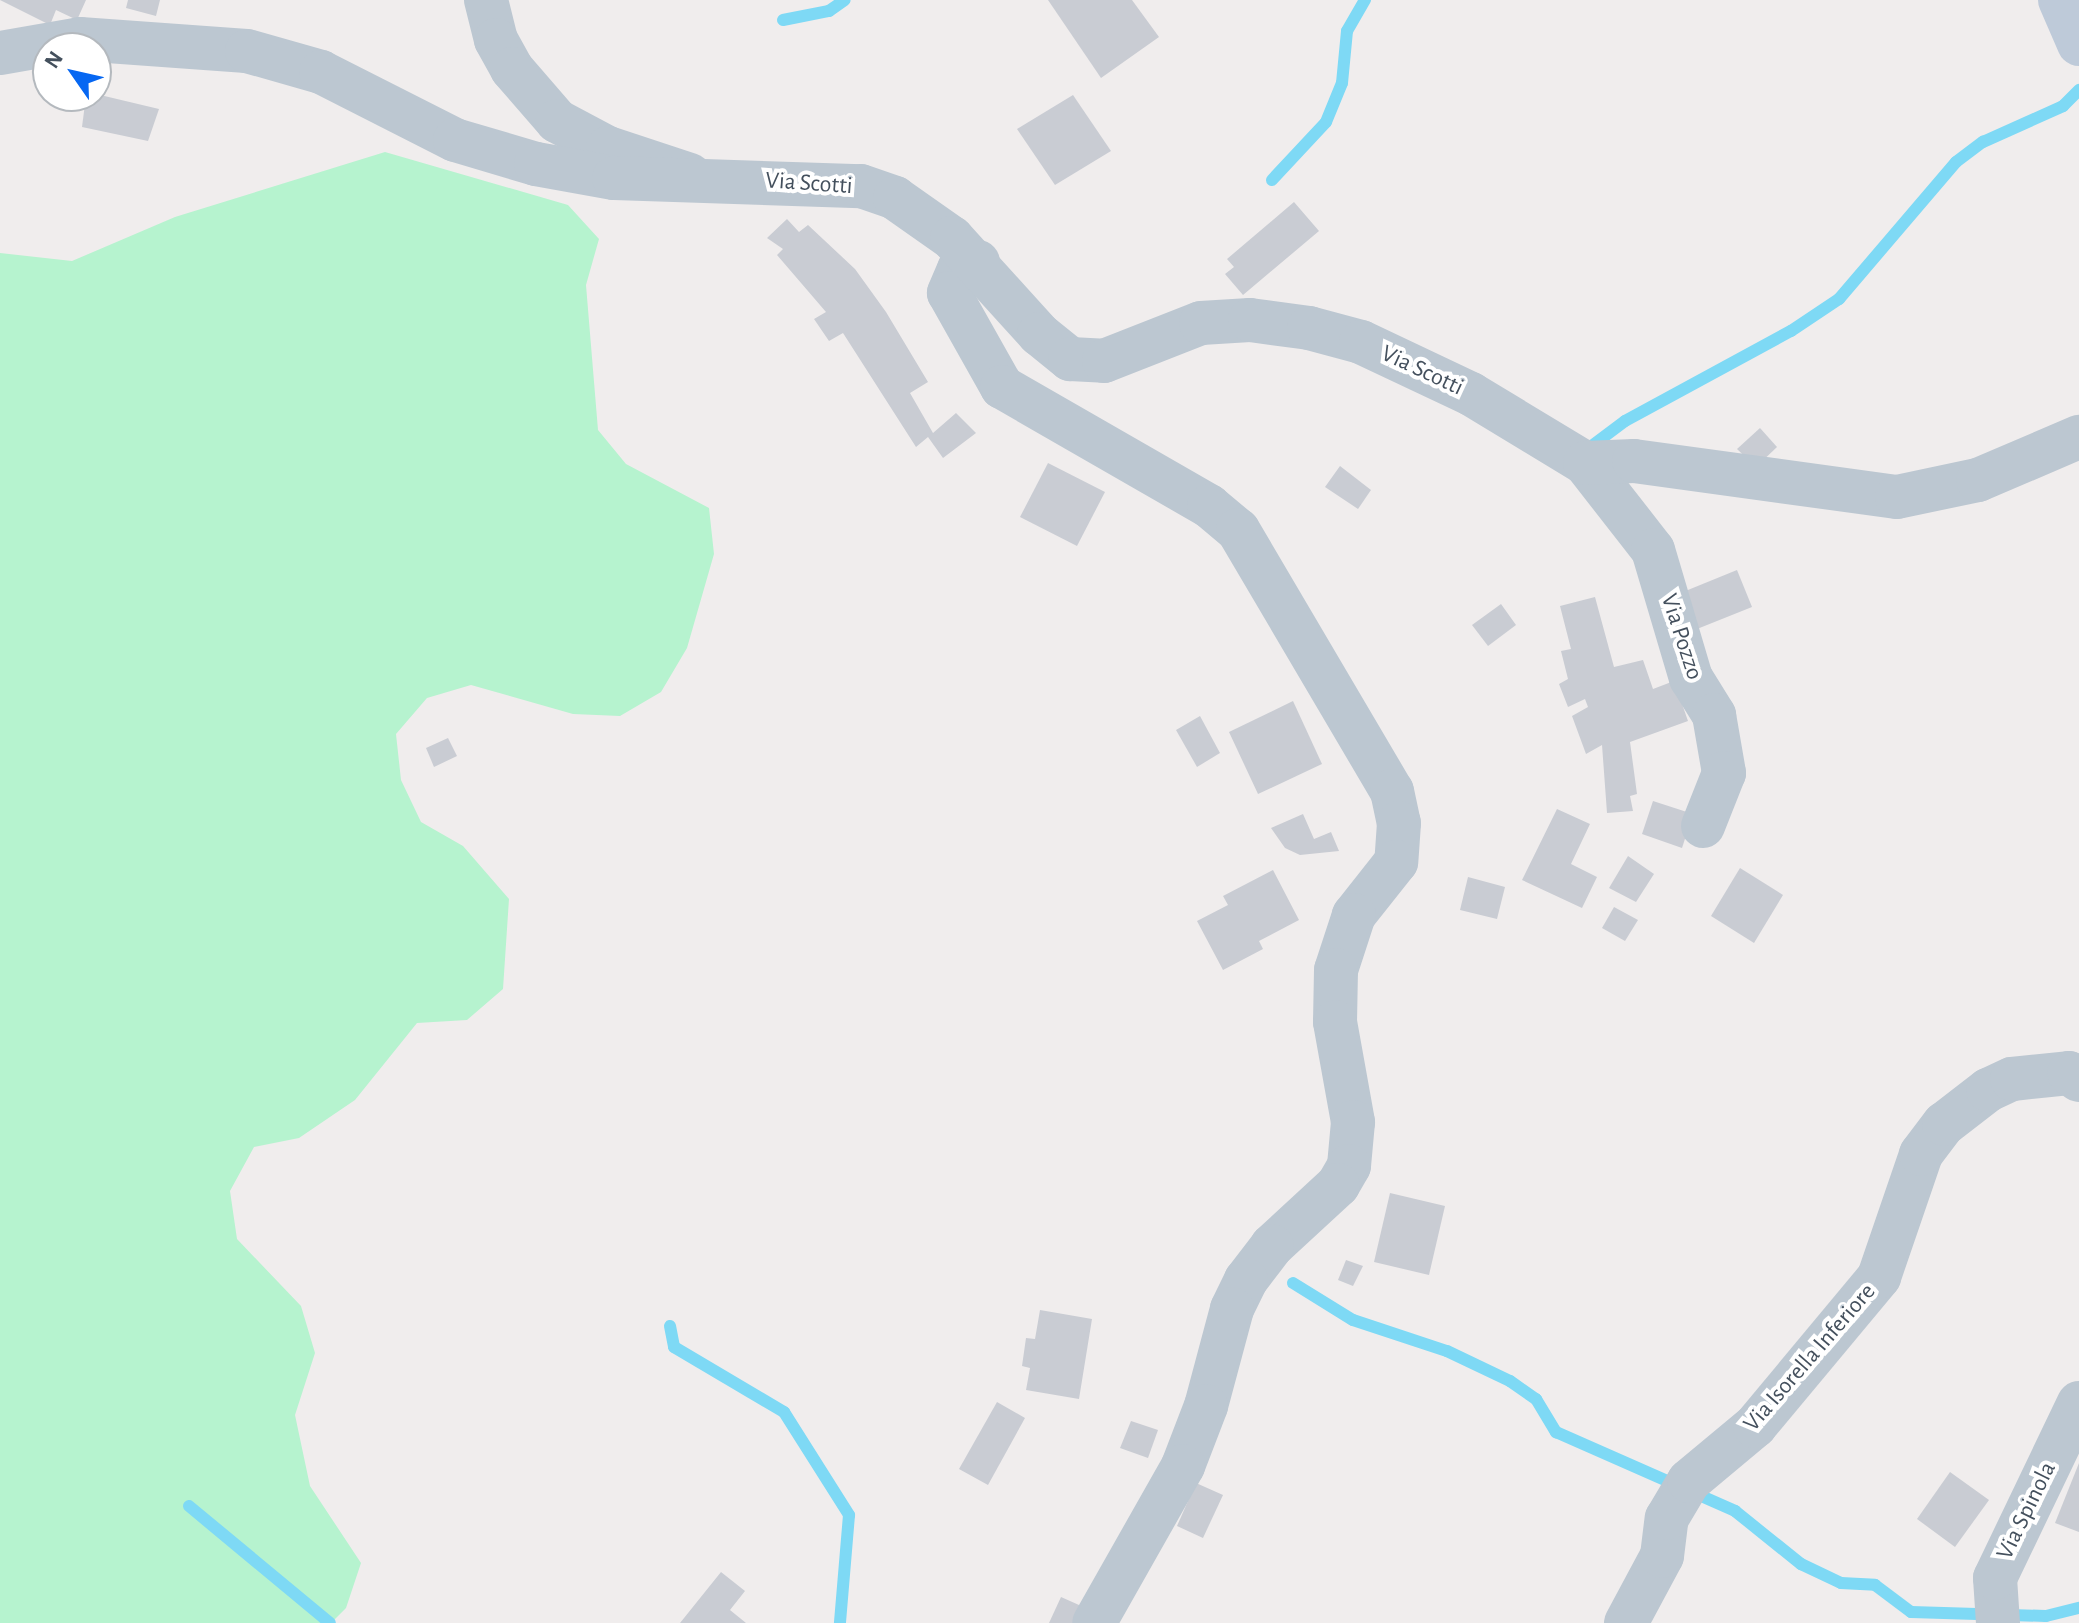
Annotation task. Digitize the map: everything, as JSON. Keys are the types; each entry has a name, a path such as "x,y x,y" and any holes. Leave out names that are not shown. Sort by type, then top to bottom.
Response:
{"main road":[{"path":"2060,0 2079,44"}],"street":[{"path":"486,0 496,40 512,69 557,121 608,148 707,180"},
{"name":"Via Scotti","path":"0,53 80,39 247,51 321,72 455,140 536,164 614,178 861,186 925,216 978,262 1039,334 1070,359 1104,361 1201,323 1250,320 1309,328 1361,342 1471,394 1585,463"},
{"path":"978,262 959,269 949,293 1002,387 1209,506 1238,530 1392,791 1399,823 1396,862 1354,915 1336,970 1335,1022 1353,1122 1349,1166 1338,1185 1272,1246 1246,1280 1232,1309 1206,1406 1183,1466 1094,1623"},
{"path":"1585,463 1634,461 1897,497 1978,480 2079,437"},
{"name":"Via Pozzo","path":"1585,463 1653,550 1691,678 1714,715 1724,773 1703,826"},
{"name":"Via Isorella Inferiore","path":"1626,1623 1662,1556 1667,1518 1689,1481 1755,1426 1879,1277 1895,1242 1921,1154 1944,1124 1988,1090 2012,1079 2069,1073 2079,1080"},
{"name":"Via Spinola","path":"1998,1623 1995,1578 2079,1403"}],"green space":[{"path":"385,152 568,205 599,239 586,285 598,430 626,464 709,508 714,554 687,648 661,692 620,716 573,714 471,685 427,698 396,734 401,780 421,822 463,846 509,899 503,989 467,1020 417,1023 355,1100 299,1138 254,1147 230,1191 237,1239 301,1306 315,1353 295,1415 310,1486 361,1563 346,1608 331,1623 0,1623 0,253 72,261 175,217"}],"building":[{"path":"0,0 86,0 77,20 56,10 50,25"},
{"path":"128,0 160,0 156,16 126,8"},
{"path":"1048,0 1132,0 1159,37 1101,78"},
{"path":"1073,95 1111,151 1055,185 1017,129"},
{"path":"112,98 159,109 148,141 82,127 84,112 112,112"},
{"path":"1294,202 1319,231 1243,295 1225,274 1234,267 1227,259"},
{"path":"787,219 799,232 808,225 855,269 886,312 928,382 910,393 933,433 956,413 976,433 943,458 928,437 916,447 843,333 829,341 814,319 826,312 777,255 783,249 767,238"},
{"path":"1760,428 1777,447 1756,467 1737,449"},
{"path":"1048,463 1105,492 1077,546 1020,517"},
{"path":"1340,466 1371,490 1358,509 1325,487"},
{"path":"1737,570 1752,607 1697,629 1683,592"},
{"path":"1595,597 1614,667 1643,660 1653,689 1674,681 1688,721 1630,742 1637,794 1630,796 1633,811 1607,813 1602,745 1586,754 1572,716 1588,707 1585,699 1568,707 1559,684 1568,679 1561,651 1571,649 1560,606"},
{"path":"1501,604 1516,625 1488,646 1472,625"},
{"path":"1293,701 1322,764 1258,794 1229,732"},
{"path":"1200,716 1220,753 1197,767 1176,730"},
{"path":"448,738 457,756 434,767 426,748"},
{"path":"1653,801 1693,814 1682,848 1642,834"},
{"path":"1557,809 1590,824 1571,864 1597,877 1582,908 1522,880"},
{"path":"1303,814 1314,839 1331,832 1339,851 1300,855 1285,848 1271,828"},
{"path":"1628,856 1654,874 1636,902 1609,888"},
{"path":"1740,868 1783,895 1754,943 1711,916"},
{"path":"1273,870 1299,920 1259,941 1263,949 1223,970 1197,921 1228,905 1223,896"},
{"path":"1468,877 1505,887 1497,919 1460,910"},
{"path":"1614,907 1638,920 1625,941 1602,928"},
{"path":"1390,1193 1445,1206 1429,1275 1374,1262"},
{"path":"1346,1260 1363,1266 1353,1286 1338,1280"},
{"path":"1040,1310 1092,1319 1079,1399 1026,1390 1030,1368 1022,1366 1026,1338 1035,1339"},
{"path":"997,1402 1025,1418 988,1485 959,1469"},
{"path":"1131,1421 1158,1430 1148,1458 1120,1448"},
{"path":"2079,1463 2079,1532 2055,1523"},
{"path":"1950,1472 1989,1500 1955,1547 1917,1519"},
{"path":"1196,1483 1223,1495 1203,1538 1177,1526"},
{"path":"721,1572 745,1591 730,1610 746,1623 680,1623"},
{"path":"1061,1597 1088,1609 1082,1623 1049,1623"}],"waterway":[{"path":"783,20 829,11 845,0"},
{"path":"1272,180 1326,122 1342,83 1347,31 1365,0"},
{"path":"1589,448 1625,421 1791,331 1839,299 1956,162 1983,142 2063,106 2079,90"},
{"path":"1293,1283 1353,1320 1447,1351 1510,1381 1536,1399 1556,1432 1735,1511 1801,1564 1841,1583 1875,1585 1911,1612 2046,1616 2079,1608"},
{"path":"670,1326 674,1347 784,1412 849,1515 840,1623"},
{"path":"189,1506 330,1623"}]}
